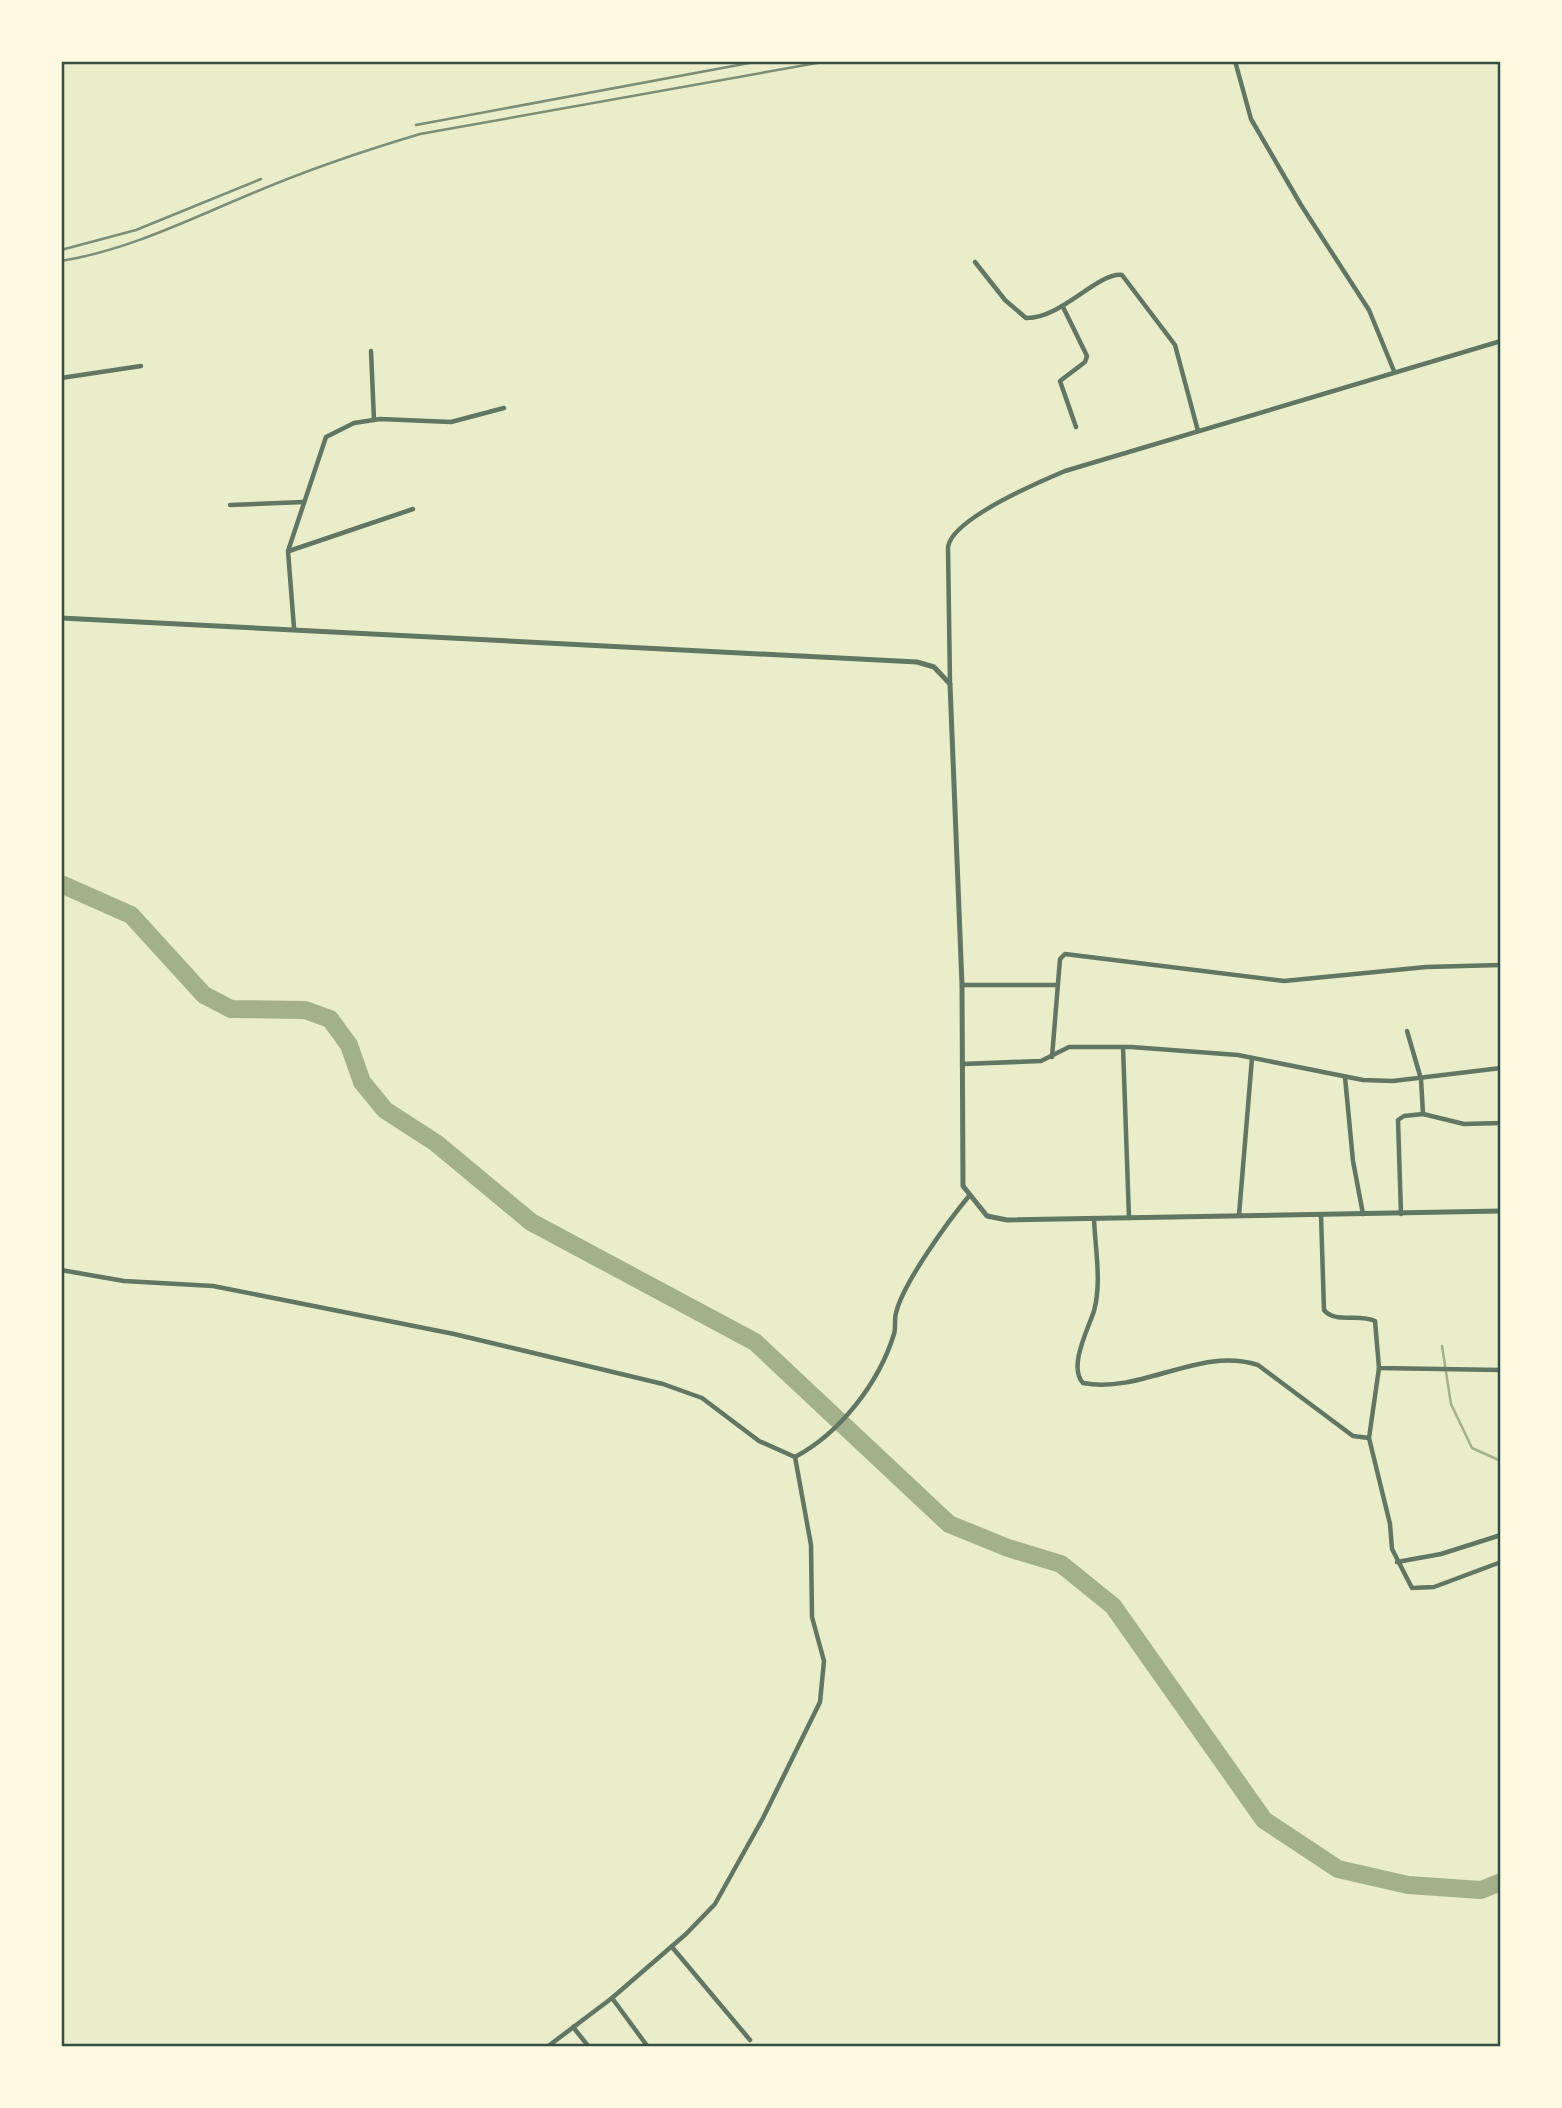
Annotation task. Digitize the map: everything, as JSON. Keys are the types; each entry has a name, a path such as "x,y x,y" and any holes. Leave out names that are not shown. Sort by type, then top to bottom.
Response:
{"street":[{"path":"1235,61 1251,119 1301,205 1369,310 1394,370"},
{"path":"975,262 1021,317 1032,319 1063,307 1108,276 1122,275 1175,345 1198,431"},
{"path":"1063,307 1087,356 1085,362 1060,382 1076,427"},
{"path":"1501,341 1394,370 1065,471 1033,484 954,531 948,547 950,684 962,985 963,1186 969,1196 987,1216 996,1220 1501,1211"},
{"path":"371,351 374,420"},
{"path":"61,378 141,366"},
{"path":"294,628 288,551 326,438 354,423 374,420 451,422 504,408"},
{"path":"230,505 304,502"},
{"path":"288,551 413,509"},
{"path":"61,618 917,662 934,667 950,684"},
{"path":"1052,1057 1060,959 1068,953 1272,981 1426,967 1501,965"},
{"path":"962,985 1058,985"},
{"path":"1407,1031 1422,1079 1423,1114"},
{"path":"961,1064 1024,1063 1052,1057 1069,1047 1123,1047 1194,1049 1393,1082 1501,1068"},
{"path":"1123,1047 1129,1218"},
{"path":"1239,1215 1252,1058"},
{"path":"1345,1076 1354,1171 1363,1214"},
{"path":"1401,1214 1398,1120 1404,1116 1423,1114 1464,1124 1501,1123"},
{"path":"61,1270 116,1280 213,1286 454,1334 663,1384 702,1398 760,1441 780,1453 796,1457 823,1439 859,1399 884,1362 895,1331 896,1313 950,1219 969,1196"},
{"path":"1321,1215 1324,1310 1334,1317 1367,1317 1375,1321 1379,1368 1370,1414 1369,1438 1397,1562 1412,1588 1424,1588 1501,1562"},
{"path":"1094,1218 1098,1276 1095,1306 1079,1358 1077,1374 1083,1383 1113,1386 1214,1362 1247,1361 1258,1365 1353,1436 1369,1438"},
{"path":"1379,1368 1501,1370"},
{"path":"547,2047 612,1998 672,1947 715,1904 769,1806 820,1702 824,1661 812,1617 811,1545 796,1457"},
{"path":"1397,1562 1441,1554 1501,1535"},
{"path":"672,1947 750,2040"},
{"path":"612,1998 648,2047"},
{"path":"573,2027 589,2047"}],"waterway":[{"path":"61,884 131,915 204,995 231,1009 305,1010 330,1019 349,1045 362,1082 385,1110 436,1143 531,1222 755,1342 949,1524 1008,1548 1061,1564 1113,1606 1264,1820 1338,1869 1408,1885 1481,1890 1501,1882"},
{"path":"1442,1346 1451,1404 1472,1448 1501,1461"}],"railway":[{"path":"416,125 760,61"},
{"path":"61,261 135,242 294,176 420,134 828,61"},
{"path":"61,250 136,230 261,179"}]}
